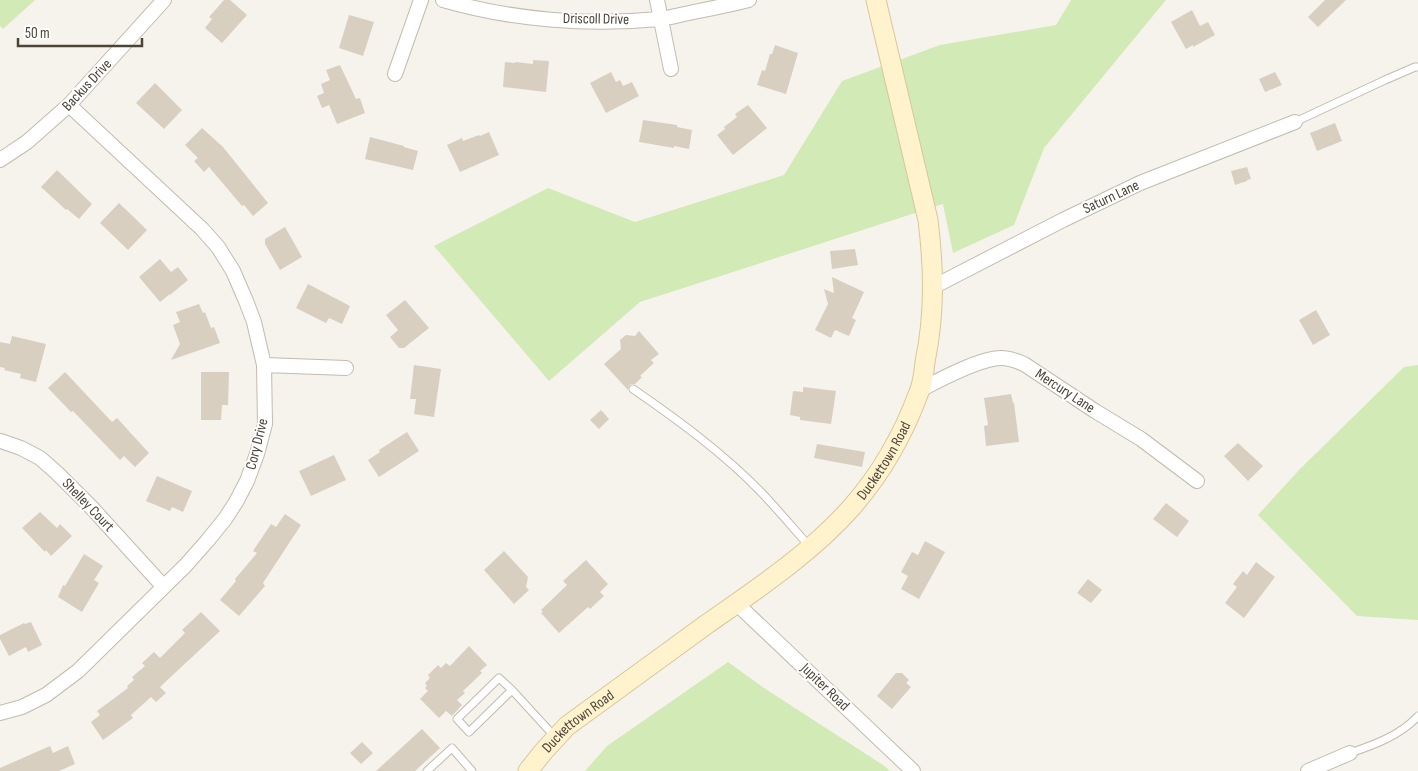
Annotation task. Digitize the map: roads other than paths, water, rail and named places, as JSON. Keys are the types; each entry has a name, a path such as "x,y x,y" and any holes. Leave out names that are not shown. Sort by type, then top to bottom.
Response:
{"street":[{"name":"Backus Drive","path":"0,160 27,142 69,105 164,0"},
{"path":"395,74 421,0"},
{"name":"Driscoll Drive","path":"444,0 509,15 608,22 661,18 749,0"},
{"path":"657,0 671,69"},
{"name":"Duckettown Road","path":"528,771 567,726 777,575 851,508 874,478 896,443 920,390 931,321 933,287 932,249 928,220 876,0"},
{"name":"Cory Drive","path":"0,713 22,707 46,695 78,671 186,564 225,519 236,502 247,481 265,424 264,365 254,322 233,271 218,247 202,229 69,105"},
{"name":"Saturn Lane","path":"933,287 1063,220 1140,183 1295,122"},
{"name":"Mercury Lane","path":"920,390 945,376 984,361 1000,358 1012,359 1032,369 1141,439 1197,481"},
{"path":"264,365 346,368"},
{"name":"Shelley Court","path":"1,441 21,448 40,458 58,473 163,586"},
{"name":"Jupiter Road","path":"737,604 913,771"},
{"path":"1308,771 1350,753"}],"lane":[{"path":"1295,122 1385,80 1418,67"},
{"path":"634,389 713,448 761,492 810,547"},
{"path":"512,690 469,732 456,719 499,678 512,690 556,738"},
{"path":"1350,753 1375,744 1411,724 1418,716"},
{"path":"427,771 452,748 472,771"}]}
